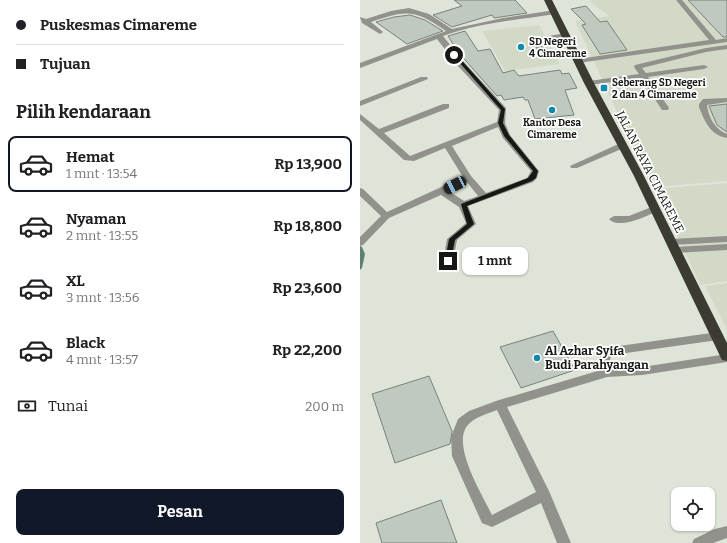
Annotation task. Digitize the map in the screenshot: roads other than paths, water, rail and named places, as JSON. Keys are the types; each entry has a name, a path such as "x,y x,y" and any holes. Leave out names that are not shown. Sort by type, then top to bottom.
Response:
{"highway":[{"name":"JALAN RAYA CIMAREME","path":"548,0 589,83 623,145 727,357"}],"street":[{"path":"679,0 714,42"},
{"path":"362,20 404,9 413,10 429,15 451,31"},
{"path":"360,66 451,31 498,22 508,23 556,15"},
{"path":"362,20 380,32"},
{"path":"543,53 535,38 566,35"},
{"path":"439,36 461,64 503,110 501,123 506,136 535,171 533,178 530,180 463,206"},
{"path":"578,61 727,40"},
{"path":"665,108 638,67 706,50 727,47"},
{"path":"589,83 704,67"},
{"path":"360,104 424,79"},
{"path":"727,100 706,101 703,104 713,129 720,135 727,136"},
{"path":"379,132 446,106"},
{"path":"360,116 407,158 411,159 501,123"},
{"path":"447,145 468,178 484,197"},
{"path":"574,166 623,145"},
{"path":"363,240 386,216 468,178"},
{"path":"360,191 386,216"},
{"path":"442,191 463,206 471,224 452,239 448,261"},
{"path":"614,219 630,219 654,209"},
{"path":"673,246 727,239"},
{"path":"673,246 727,246"},
{"path":"607,373 604,359 609,351 718,336"},
{"path":"544,495 492,521 487,519 458,456 457,437 462,423 473,414 500,404 607,373 642,371 727,357"},
{"path":"500,404 544,495 564,543"},
{"path":"698,543 720,533 727,532"}],"waterway":[{"path":"360,248 363,254 360,268"}],"place":[{"name":"SD Negeri 4 Cimareme","path":"521,47"},
{"name":"Seberang SD Negeri 2 dan 4 Cimareme","path":"604,88"},
{"name":"Kantor Desa Cimareme","path":"552,110"},
{"name":"Al Azhar Syifa Budi Parahyangan","path":"537,358"}]}
